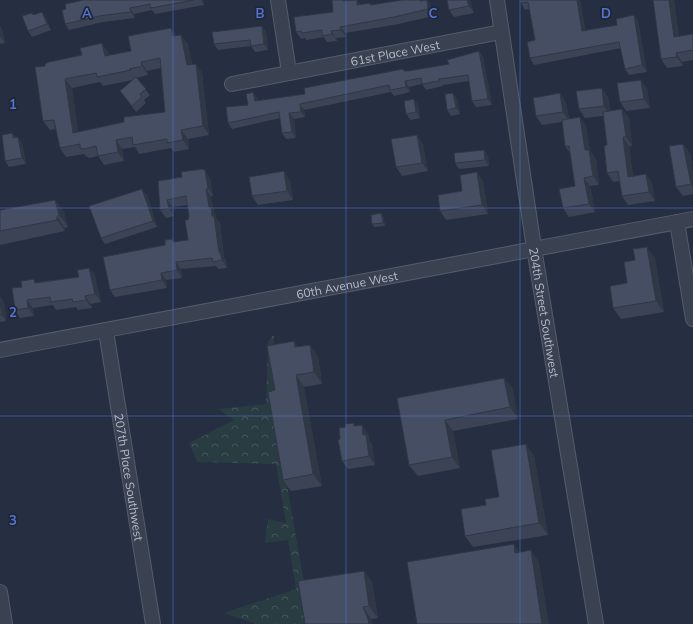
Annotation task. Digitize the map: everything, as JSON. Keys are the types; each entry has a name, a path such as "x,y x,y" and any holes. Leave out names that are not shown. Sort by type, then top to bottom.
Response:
{"street":[{"path":"278,0 289,72"},
{"name":"204th Street Southwest","path":"497,0 534,248 596,624"},
{"name":"61st Place West","path":"232,84 501,32"},
{"name":"60th Avenue West","path":"0,350 693,219"},
{"path":"677,222 693,320"},
{"name":"207th Place Southwest","path":"106,331 153,624"},
{"path":"0,592 5,624"}],"green space":[{"path":"274,334 274,411 303,577 308,624 256,624 224,613 296,589 288,540 265,543 268,519 286,523 276,464 197,462 189,443 234,420 218,409 266,404 268,342"}],"building":[{"path":"84,0 194,0 151,8 150,4 130,8 131,12 99,16 65,24 62,10 66,9 65,4"},
{"path":"332,0 357,0 357,5 370,3 370,5 402,0 427,0 428,9 340,27 341,30 331,31 332,34 322,36 322,30 302,33 301,31 296,32 294,17 333,12"},
{"path":"447,0 467,0 469,6 449,10"},
{"path":"520,0 577,0 582,31 617,25 616,19 634,15 642,65 625,69 619,42 530,58 527,42 535,40 528,2 521,3"},
{"path":"653,0 669,0 674,37 693,34 693,50 676,53 677,57 661,59"},
{"path":"42,12 47,24 28,31 22,16"},
{"path":"262,26 264,44 251,46 250,40 214,44 212,32"},
{"path":"171,28 173,36 181,35 187,65 196,64 203,126 181,130 183,140 167,143 167,139 133,145 132,137 116,140 118,152 98,156 96,146 84,149 80,148 80,144 60,148 54,120 43,121 35,67 45,66 45,64 49,62 82,55 80,48 102,43 105,56 131,51 128,36","holes":["160,58 165,112 124,117 124,122 73,133 65,79 96,73 97,77 131,70 129,69 142,66 141,62"]},
{"path":"479,51 488,99 472,101 468,75 439,79 439,81 422,84 421,78 405,81 406,87 390,90 389,85 300,104 301,112 289,113 292,132 282,133 279,112 228,123 226,107 248,105 246,94 253,92 255,101 305,94 304,88 403,69 404,71 408,71 449,64 447,60"},
{"path":"136,77 146,89 140,94 142,97 132,106 120,91"},
{"path":"641,80 644,99 620,102 617,83"},
{"path":"602,88 604,106 579,109 576,91"},
{"path":"453,93 456,108 447,110 445,94"},
{"path":"560,93 563,112 536,116 533,98"},
{"path":"414,99 416,112 406,114 404,101"},
{"path":"622,109 626,137 623,137 628,177 646,174 649,192 622,196 618,171 607,173 604,146 607,145 603,112"},
{"path":"580,117 585,150 589,150 593,176 584,178 589,204 563,208 559,189 575,186 569,146 565,146 562,120"},
{"path":"12,133 13,138 18,137 22,158 5,161 2,135"},
{"path":"417,135 422,163 396,167 391,139"},
{"path":"683,144 691,184 676,187 669,146"},
{"path":"484,150 485,160 455,163 454,153"},
{"path":"202,169 205,170 209,207 211,207 212,216 214,216 219,252 222,260 213,262 212,258 176,262 177,270 161,273 162,280 110,290 103,257 165,245 165,240 172,239 173,242 188,240 185,220 188,220 189,216 186,196 167,200 169,208 160,210 158,181 182,177 181,172"},
{"path":"284,171 287,191 252,196 249,177"},
{"path":"477,172 482,205 440,211 438,195 462,191 460,175"},
{"path":"142,189 153,221 101,238 89,206"},
{"path":"55,200 59,215 57,216 57,220 0,231 0,210"},
{"path":"381,213 383,223 372,224 371,215"},
{"path":"647,247 656,301 613,308 610,286 627,283 624,262 635,260 633,249"},
{"path":"89,268 95,294 85,296 86,300 73,302 72,299 51,302 50,297 27,300 28,308 15,310 12,288 22,287 21,281 34,279 35,283 79,277 77,270"},
{"path":"0,301 2,315 0,315"},
{"path":"294,341 295,347 310,345 314,372 296,375 313,474 283,480 268,392 275,390 267,346"},
{"path":"504,378 510,407 445,420 452,457 409,465 397,398"},
{"path":"354,423 354,426 362,425 363,435 366,435 369,456 342,461 338,440 340,439 339,428 346,427 345,424"},
{"path":"526,444 539,523 465,536 461,509 486,505 485,499 499,497 491,450"},
{"path":"514,544 515,553 531,550 542,624 417,624 407,562"},
{"path":"364,571 369,606 363,607 369,624 305,624 298,581"}]}
